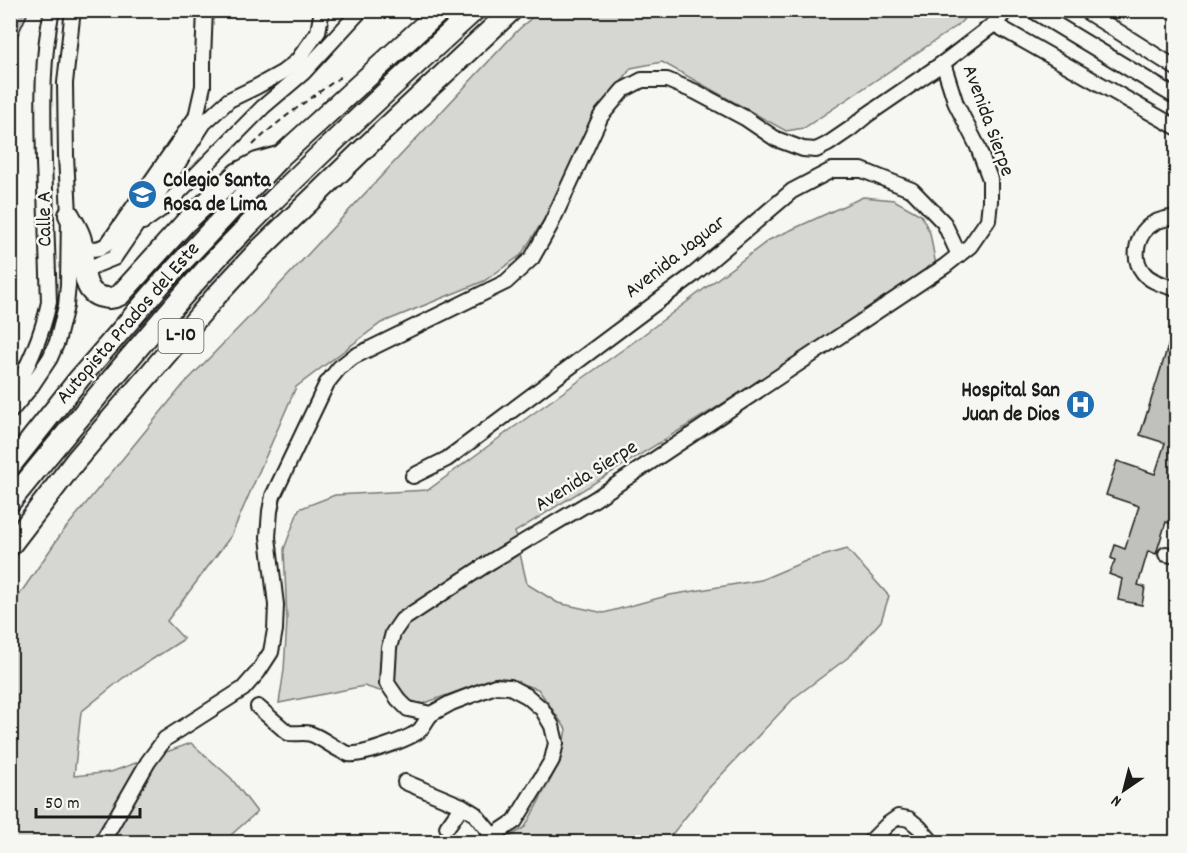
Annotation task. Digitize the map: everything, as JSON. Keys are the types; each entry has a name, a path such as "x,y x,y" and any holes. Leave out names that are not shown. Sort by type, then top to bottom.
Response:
{"highway":[{"path":"10,466 79,379 154,292 281,156 441,10"},
{"name":"Autopista Prados del Este","path":"10,502 196,280 352,124 475,10"},
{"name":"L-10","path":"10,546 76,460 216,296 370,143 512,10"},
{"path":"69,215 81,238 87,285 96,295 115,297 120,295 185,223 238,173 257,163 281,156"}],"street":[{"name":"Calle A","path":"10,400 30,363 45,321 49,302 42,106 45,50 52,10"},
{"name":"Calle A","path":"10,412 50,358 57,342 66,306 69,215 65,84 74,10"},
{"path":"82,246 94,249 106,246 110,242 196,117 203,86 205,10"},
{"path":"84,271 114,258 204,123 229,100 283,72 300,67 318,32 322,10"},
{"path":"134,229 160,210 300,67 361,10"},
{"path":"102,843 148,762 165,739 243,689 271,652 276,605 268,537 273,496 327,383 339,368 353,357 506,282 532,258 550,226 601,116 623,90 642,80 667,80 696,92 745,118 776,140 802,149 816,150 850,129 943,63 994,24 1007,10"},
{"path":"1032,10 1176,97"},
{"path":"1084,10 1176,68"},
{"path":"994,24 1176,127"},
{"name":"Avenida Sierpe","path":"431,714 408,709 387,683 389,648 393,633 402,620 490,562 595,499 945,266 970,246 988,220 990,179 977,145 956,104 943,63"},
{"name":"Avenida Jaguar","path":"412,476 447,459 693,274 792,191 832,170 862,170 912,190 944,223 959,255"},
{"path":"1176,217 1166,218 1152,224 1142,235 1136,248 1137,262 1143,273 1151,280 1176,289"},
{"path":"258,707 288,734 313,735 336,749 356,755 410,736 420,729 431,714 451,703 495,686 510,687 527,696 542,709 552,726 556,743 552,760 515,821 488,839 475,814 462,806 405,782"},
{"path":"447,827 462,806"},
{"path":"870,843 898,817 909,819 932,843"}],"shaded area":[{"path":"539,11 972,11 957,26 804,128 786,131 662,62 631,68 598,115 563,190 521,255 484,281 381,323 296,387 231,536 167,621 184,639 123,678 81,712 74,776 111,772 191,743 231,778 257,812 223,842 11,842 11,607 61,534 183,385 518,30"},
{"path":"863,197 894,200 921,215 930,233 937,271 515,532 527,584 558,603 604,613 670,595 761,580 808,560 847,549 889,596 881,621 850,656 795,697 707,790 666,842 502,842 525,827 560,762 566,729 538,689 498,677 422,704 364,686 279,703 287,621 284,549 299,509 335,495 428,490 635,341 769,240"}],"building":[{"path":"10,10 29,10 10,52"},
{"path":"1174,327 1176,328 1176,525 1166,522 1156,554 1148,551 1138,585 1145,587 1142,605 1118,600 1122,579 1109,574 1115,560 1111,558 1115,545 1125,549 1139,506 1106,495 1117,461 1155,474 1165,443 1140,435"}],"place":[{"name":"Colegio Santa Rosa de Lima","path":"142,194"},
{"name":"Hospital San Juan de Dios","path":"1081,404"}]}
